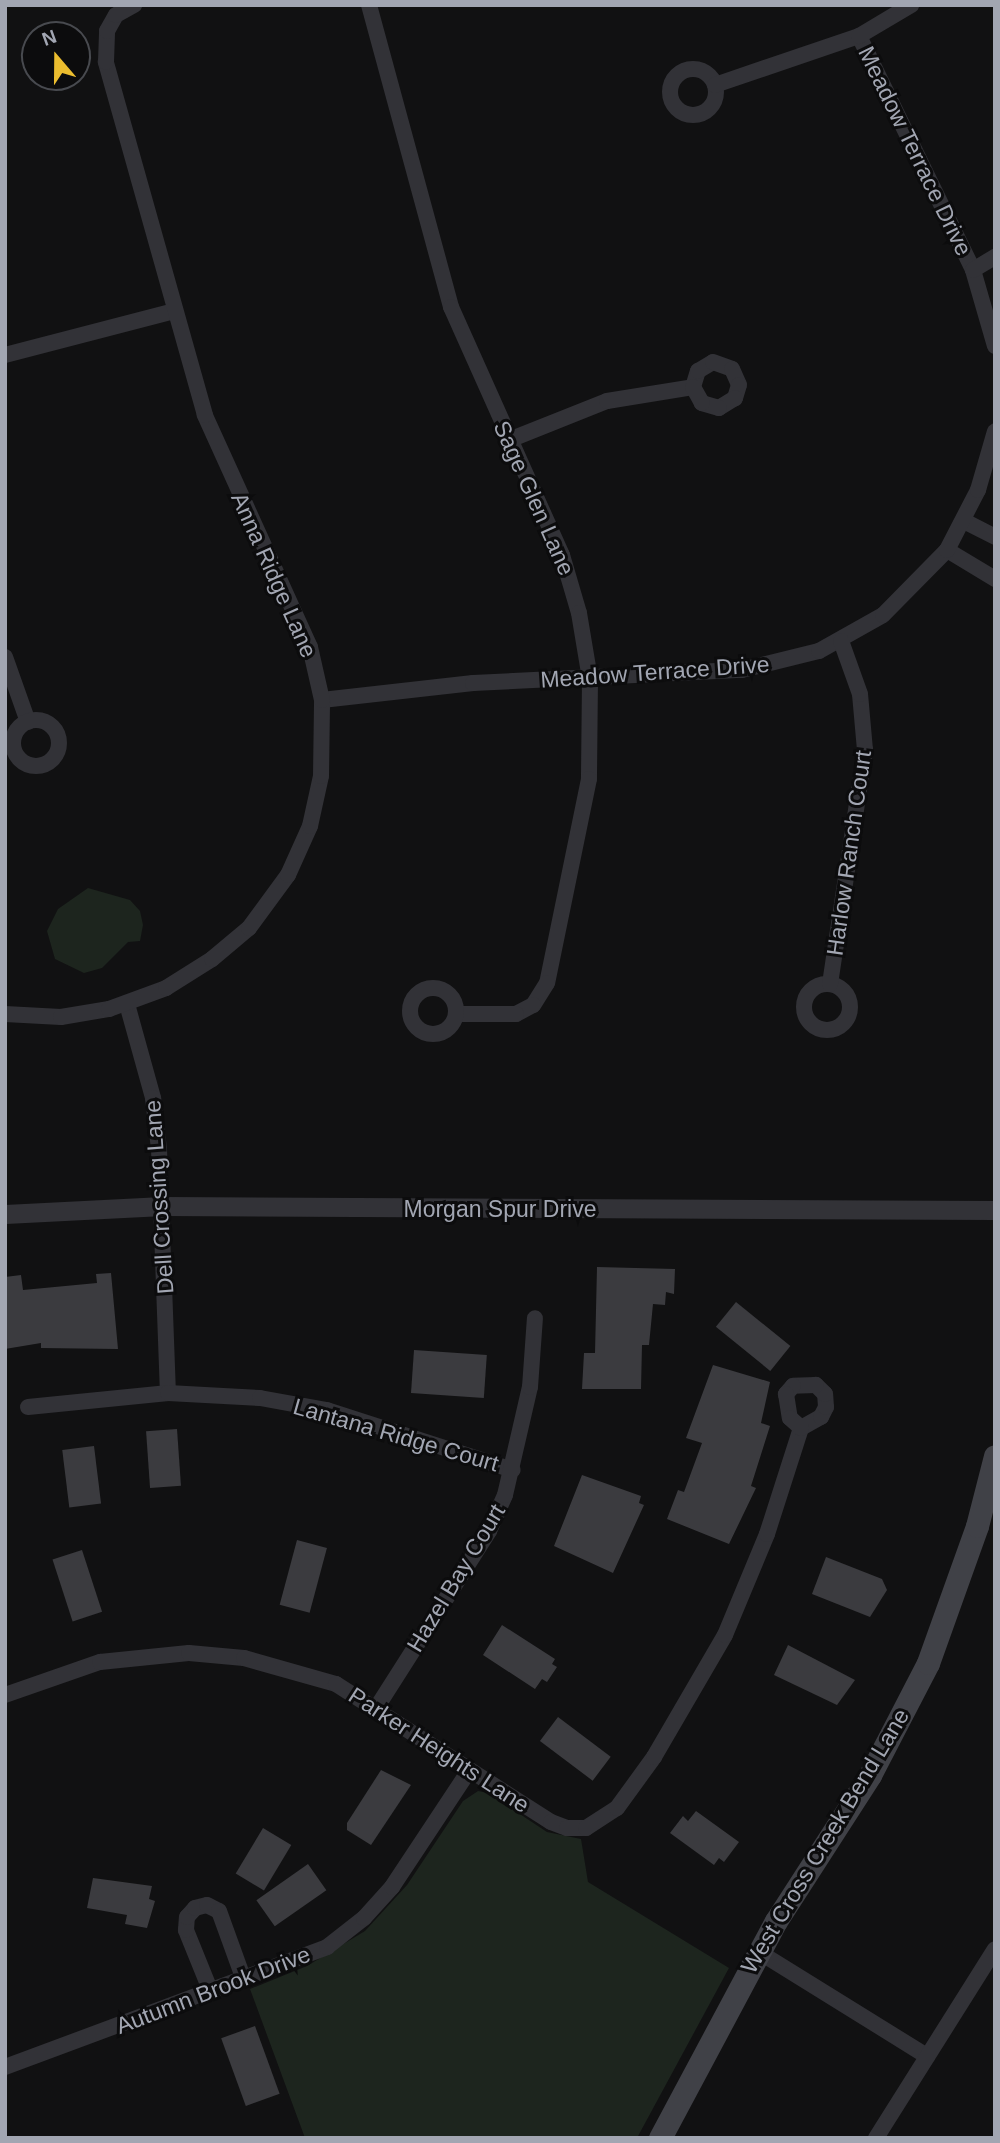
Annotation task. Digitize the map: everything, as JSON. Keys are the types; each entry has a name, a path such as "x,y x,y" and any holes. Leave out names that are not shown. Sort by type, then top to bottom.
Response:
{"main road":[{"name":"West Cross Creek Bend Lane","path":"660,2138 759,1952 870,1775 928,1663 977,1526 995,1456"}],"street":[{"name":"Anna Ridge Lane","path":"5,1014 68,1016 127,1004 166,988 212,960 249,928 279,890 305,840 318,795 324,751 322,700 302,627 217,448 174,311 135,155 106,62 105,37 116,15 134,5"},
{"name":"Sage Glen Lane","path":"369,5 451,307 562,555 579,613 590,679 589,779 547,983 533,1004 516,1014 456,1014"},
{"path":"715,85 859,36 911,5"},
{"name":"Meadow Terrace Drive","path":"859,36 973,270 988,309 995,346"},
{"path":"973,270 995,257"},
{"path":"5,355 174,311"},
{"path":"509,440 607,401 693,387"},
{"name":"Meadow Terrace Drive","path":"322,700 473,683 590,679 760,668 841,641 900,602 947,550 964,521 995,431"},
{"path":"964,521 995,537"},
{"path":"947,550 995,579"},
{"name":"Harlow Ranch Court","path":"830,984 865,750 860,694 841,641"},
{"path":"5,657 28,722"},
{"name":"Dell Crossing Lane","path":"127,1004 153,1098 163,1206 168,1393"},
{"name":"Morgan Spur Drive","path":"5,1214 163,1206 995,1210"},
{"name":"Hazel Bay Court","path":"377,1707 489,1531 513,1470 530,1387 535,1318"},
{"name":"Lantana Ridge Court","path":"28,1407 168,1393 260,1398 327,1410 513,1470"},
{"name":"Parker Heights Lane","path":"5,1695 100,1662 189,1653 244,1658 336,1684 377,1707 468,1772 551,1822 567,1828 586,1828 617,1808 696,1690 725,1635 767,1534 801,1428"},
{"name":"Autumn Brook Drive","path":"5,2067 327,1947 364,1918 392,1887 468,1772"},
{"path":"211,1992 186,1930 187,1917 195,1908 207,1905 219,1911 244,1980"},
{"path":"876,2138 995,1949"},
{"path":"759,1952 927,2056"}],"shaded area":[{"path":"88,888 130,900 140,911 143,925 140,941 128,942 102,968 84,973 55,959 47,931 58,909"},
{"path":"478,1791 488,1793 547,1832 581,1839 588,1882 729,1968 637,2138 305,2138 250,1989 307,1966 365,1931 407,1885 463,1801"}],"building":[{"path":"597,1267 675,1269 674,1294 666,1292 665,1305 653,1304 649,1345 642,1345 641,1389 582,1389 584,1353 595,1353"},
{"path":"111,1273 118,1349 41,1348 41,1343 5,1349 5,1277 21,1275 23,1290 97,1283 96,1274"},
{"path":"736,1302 790,1346 770,1371 716,1327"},
{"path":"414,1350 487,1355 484,1398 411,1393"},
{"path":"713,1365 770,1382 761,1423 770,1426 751,1486 756,1488 729,1544 667,1519 678,1490 684,1492 702,1443 686,1438"},
{"path":"177,1429 181,1486 150,1488 146,1431"},
{"path":"94,1446 101,1504 69,1507 62,1450"},
{"path":"582,1475 641,1496 639,1503 644,1505 613,1573 554,1546"},
{"path":"297,1540 327,1548 310,1613 280,1605"},
{"path":"82,1550 102,1612 73,1621 53,1560"},
{"path":"826,1557 882,1579 887,1590 870,1617 812,1594"},
{"path":"502,1625 555,1659 552,1664 557,1667 547,1682 542,1679 535,1689 483,1655"},
{"path":"788,1645 855,1680 837,1705 774,1675"},
{"path":"558,1717 611,1757 593,1781 540,1741"},
{"path":"381,1770 411,1785 371,1845 347,1830 347,1823"},
{"path":"696,1811 739,1842 724,1862 719,1858 714,1865 670,1833 683,1816 688,1821"},
{"path":"263,1828 291,1845 264,1890 236,1873"},
{"path":"308,1864 326,1890 275,1926 256,1900"},
{"path":"93,1878 152,1886 149,1899 155,1901 147,1928 125,1924 127,1915 87,1908"},
{"path":"255,2026 280,2094 246,2106 221,2038"}]}
